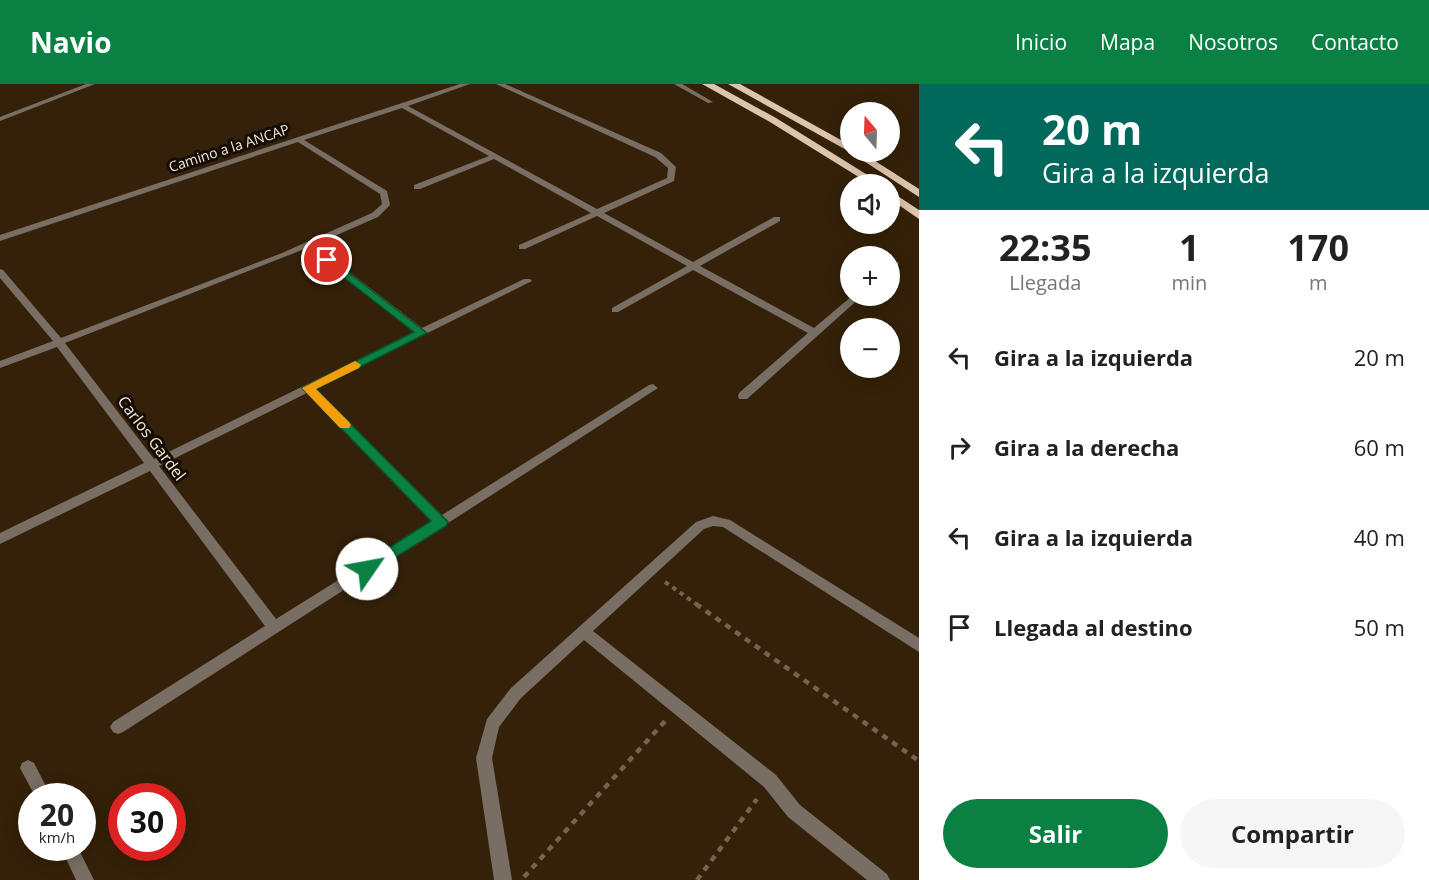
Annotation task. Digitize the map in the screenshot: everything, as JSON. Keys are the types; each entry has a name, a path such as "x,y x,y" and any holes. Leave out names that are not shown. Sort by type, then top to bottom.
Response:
{"highway":[{"path":"707,84 820,147 862,174"},
{"path":"733,84 840,143"},
{"path":"870,162 919,194"},
{"path":"900,202 919,216"}],"street":[{"path":"0,119 92,84"},
{"name":"Camino a la ANCAP","path":"0,238 467,84"},
{"path":"499,84 658,155 672,166 671,179 522,247"},
{"path":"677,84 710,102"},
{"path":"402,105 815,333"},
{"path":"0,365 308,245 375,214 386,205 384,193 299,140"},
{"path":"417,187 495,156"},
{"path":"615,310 777,219"},
{"path":"308,245 422,333"},
{"name":"Carlos Gardel","path":"0,272 59,342 275,628"},
{"path":"0,539 527,281"},
{"path":"743,396 846,306"},
{"path":"308,388 441,522"},
{"path":"118,727 653,388"},
{"path":"503,880 484,758 492,723 516,693 700,525 713,521 726,523 919,646"},
{"path":"583,632 770,782 794,811 881,880"},
{"path":"28,768 36,783"},
{"path":"76,861 85,880"}],"path":[{"path":"650,571 919,761"},
{"path":"522,880 678,707"},
{"path":"697,880 770,782"}],"slow traffic":[{"path":"345,425 308,388 355,365"}],"route":[{"path":"327,260 422,333 308,388 441,522 367,569"}]}
